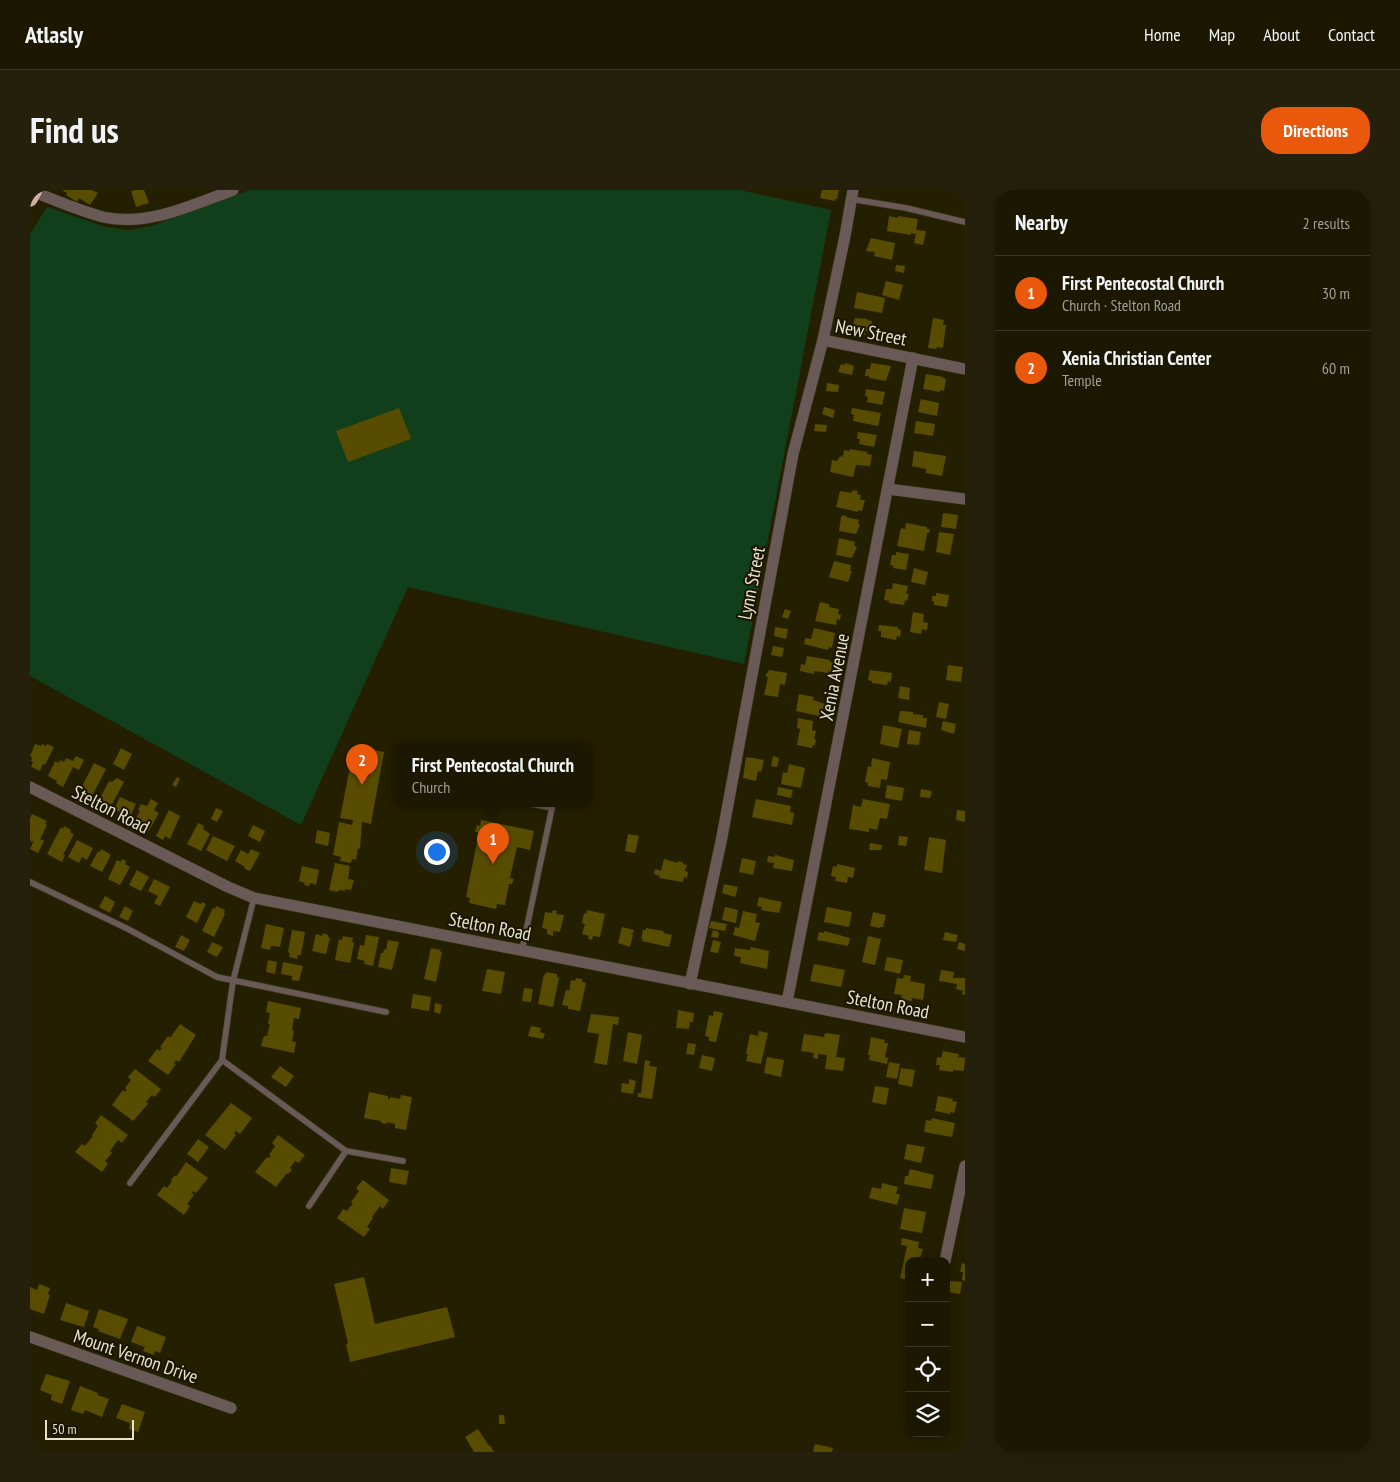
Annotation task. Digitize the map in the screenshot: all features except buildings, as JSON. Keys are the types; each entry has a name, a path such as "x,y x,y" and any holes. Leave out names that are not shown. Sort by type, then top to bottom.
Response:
{"street":[{"path":"33,193 86,212 105,217 132,220 161,216 233,190"},
{"name":"Lynn Street","path":"690,984 721,842 793,454 823,340 852,195"},
{"name":"New Street","path":"823,340 965,369"},
{"name":"Xenia Avenue","path":"787,1002 913,358"},
{"path":"888,489 965,499"},
{"name":"Stelton Road","path":"30,788 228,888 254,898 965,1038"},
{"path":"946,1257 963,1184 965,1166"},
{"name":"Mount Vernon Drive","path":"30,1337 231,1408"}],"lane":[{"path":"852,195 965,222"},
{"path":"522,950 552,808 547,807"},
{"path":"30,882 126,928 217,977 386,1012"},
{"path":"130,1183 222,1060 233,981 254,898"},
{"path":"222,1060 346,1151 403,1161"},
{"path":"309,1206 346,1151"}],"green space":[{"path":"250,190 740,190 831,210 744,664 408,587 301,825 30,676 30,234 47,207 106,227 129,230 151,226"}],"place":[{"name":"Xenia Christian Center","path":"362,785"},
{"name":"First Pentecostal Church","path":"493,864"}]}
